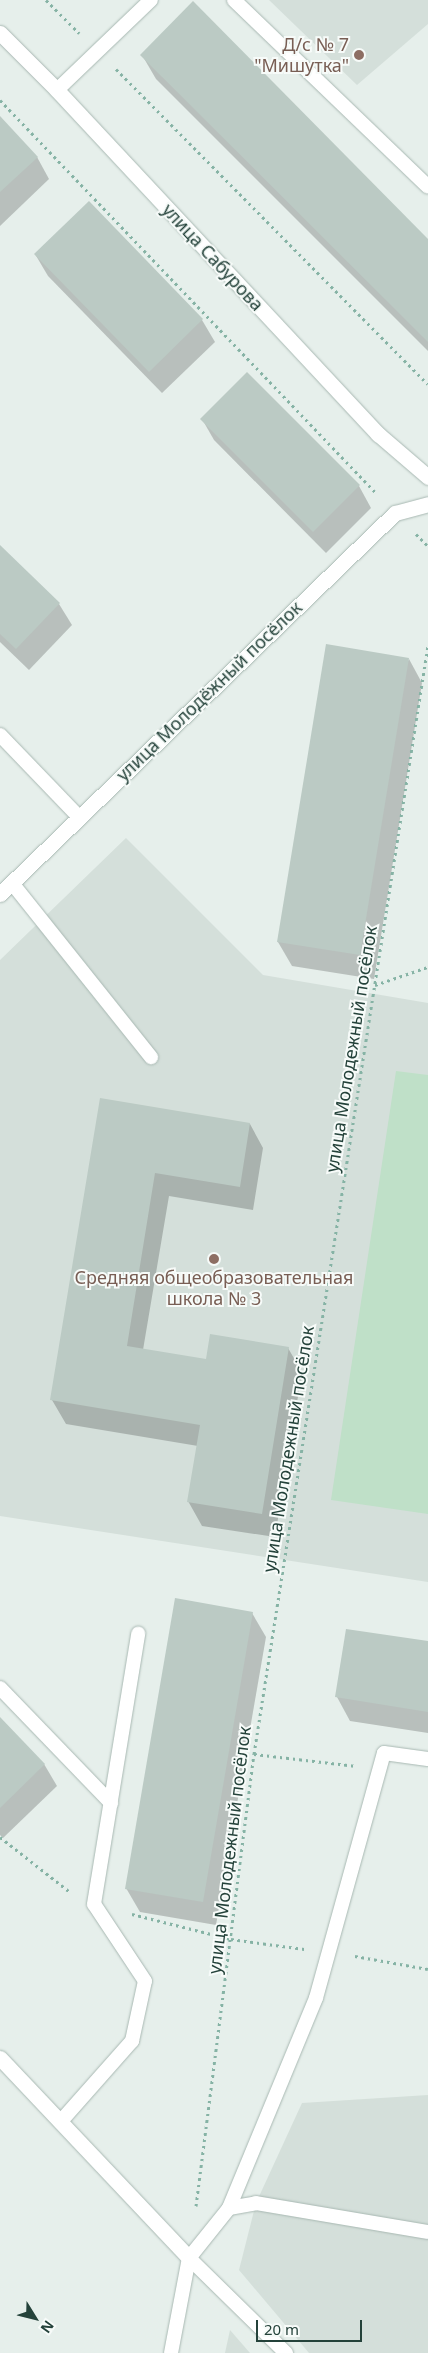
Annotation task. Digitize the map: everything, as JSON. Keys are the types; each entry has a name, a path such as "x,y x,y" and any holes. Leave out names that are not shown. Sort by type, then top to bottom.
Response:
{"street":[{"name":"улица Сабурова","path":"0,33 58,90 378,434 428,477"},
{"name":"улица Молодёжный посёлок","path":"0,894 395,513 428,504"},
{"path":"0,2058 62,2120 189,2258"}],"lane":[{"path":"58,90 152,0"},
{"path":"234,0 428,187"},
{"path":"0,735 79,817"},
{"path":"12,883 151,1057"},
{"path":"62,2120 132,2041 145,1981 94,1904 138,1634"},
{"path":"0,1688 110,1803"},
{"path":"171,2353 189,2258 229,2208 316,1998 384,1752 428,1759"},
{"path":"229,2208 256,2203 428,2232"},
{"path":"189,2258 286,2353"}],"path":[{"path":"46,0 428,384"},
{"path":"0,100 428,546"},
{"name":"улица Молодежный посёлок","path":"195,2209 254,1754 428,646"},
{"path":"375,985 428,967"},
{"path":"254,1754 380,1769"}],"shaded area":[{"name":"Д/с № 7 \"Мишутка\"","path":"269,0 428,0 428,24 357,85"},
{"name":"Средняя общеобразовательная школа № 3","path":"126,838 263,975 428,1003 428,1582 0,1516 0,960"},
{"path":"428,2095 428,2353 309,2353 239,2270 256,2203 302,2103"},
{"path":"230,2330 250,2353 225,2353"}],"green space":[{"path":"396,1071 428,1075 428,1514 331,1500"}],"building":[{"path":"193,1 428,239 428,342 140,55"},
{"path":"0,116 38,157 0,192"},
{"path":"89,201 203,319 149,372 34,254"},
{"path":"247,372 360,485 313,532 200,419"},
{"path":"0,545 60,603 16,649 0,634"},
{"path":"326,644 409,658 360,955 277,942"},
{"path":"100,1098 250,1123 240,1187 155,1173 127,1346 206,1359 210,1334 289,1347 262,1514 187,1502 200,1425 50,1400"},
{"path":"175,1598 253,1612 203,1902 125,1889"},
{"path":"346,1629 428,1641 428,1712 335,1697"},
{"path":"0,1717 45,1764 0,1808"}],"place":[{"name":"Д/с № 7 \"Мишутка\"","path":"359,55"},
{"name":"Средняя общеобразовательная школа № 3","path":"214,1259"}]}
